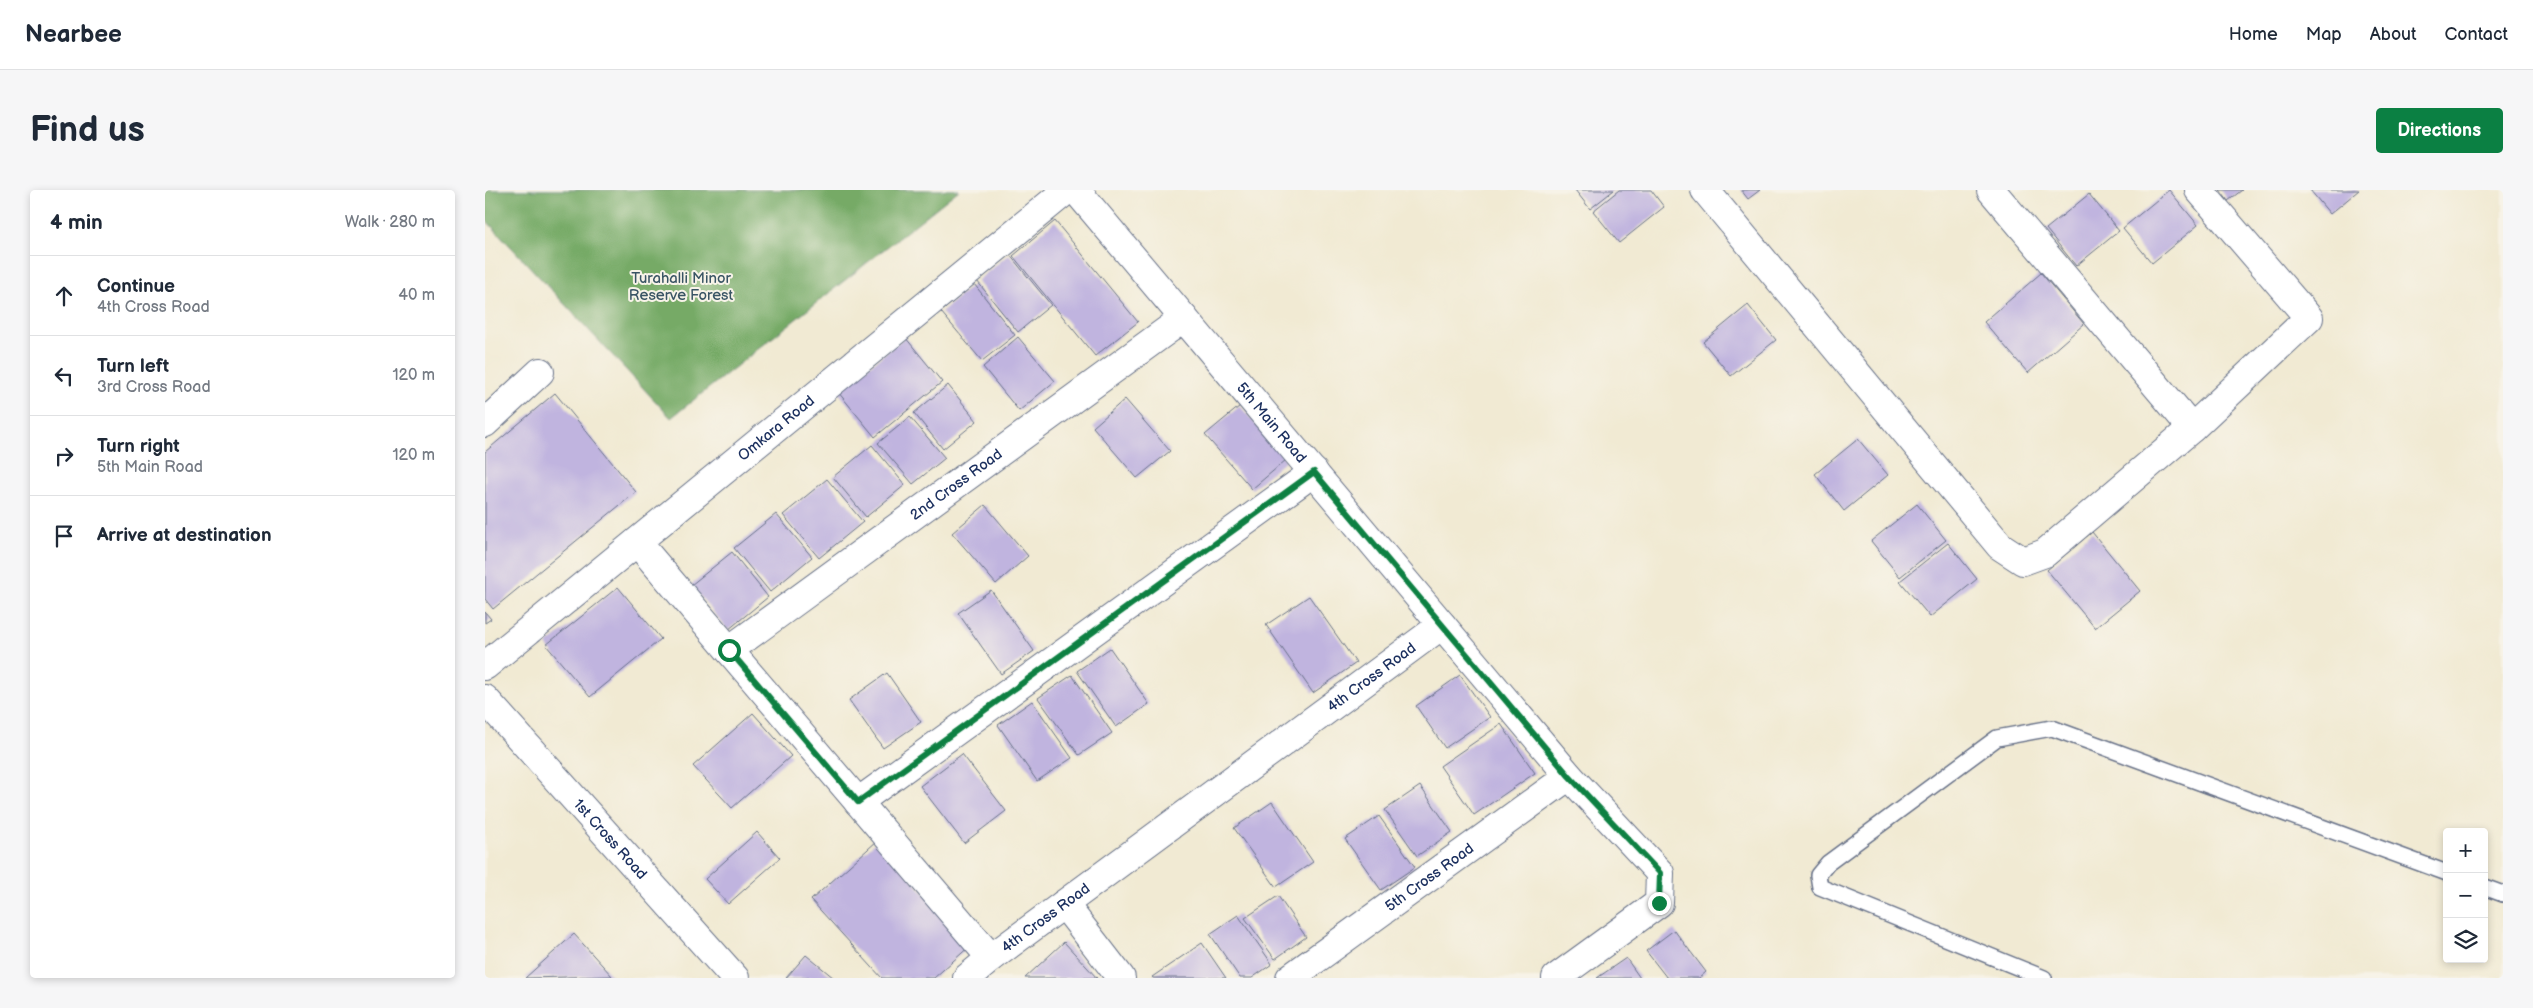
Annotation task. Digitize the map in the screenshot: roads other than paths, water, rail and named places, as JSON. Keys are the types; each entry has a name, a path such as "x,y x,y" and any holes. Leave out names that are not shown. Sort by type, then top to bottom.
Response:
{"street":[{"name":"Omkara Road","path":"485,666 1067,190"},
{"name":"5th Main Road","path":"1076,190 1569,776 1660,873 1659,903 1556,978"},
{"path":"1705,190 2000,546 2023,562 2045,553 2192,428 2309,318 2199,190"},
{"path":"1991,190 2192,428"},
{"name":"2nd Cross Road","path":"729,650 1184,318"},
{"path":"485,422 540,372"},
{"path":"858,802 1314,472"},
{"name":"4th Cross Road","path":"637,542 991,958 1442,625"},
{"name":"1st Cross Road","path":"485,699 735,978"},
{"name":"5th Cross Road","path":"1290,978 1569,776"},
{"path":"1064,904 1121,978"},
{"path":"967,978 991,958"}],"lane":[{"path":"2044,978 1820,887 1818,875 1828,863 1997,738 2052,728 2443,872"},
{"path":"2488,888 2503,894"}],"park label":[{"name":"Turahalli Minor Reserve Forest","path":"681,286"}]}
